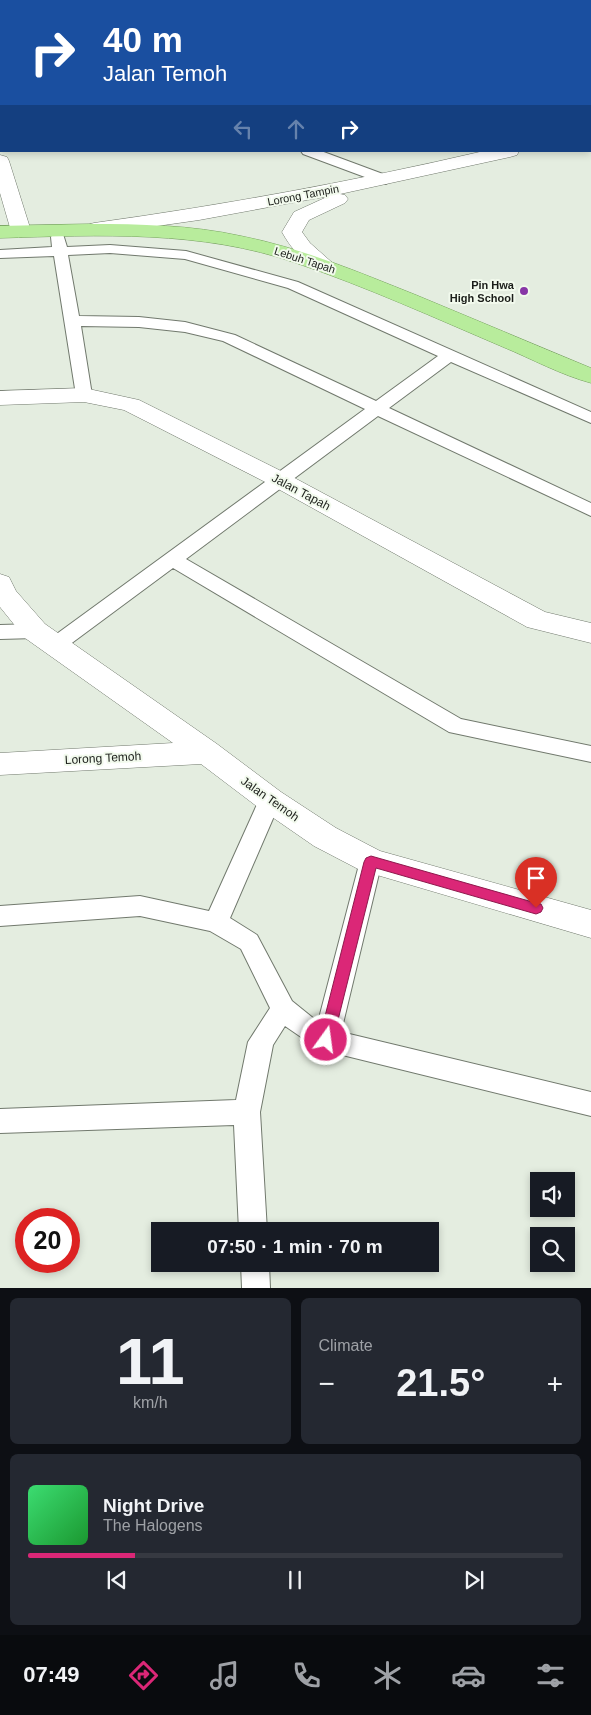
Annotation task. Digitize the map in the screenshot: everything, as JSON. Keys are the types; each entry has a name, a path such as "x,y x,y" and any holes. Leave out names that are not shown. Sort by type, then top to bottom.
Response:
{"highway":[{"name":"Lebuh Tapah","path":"0,232 94,229 178,233 238,241 274,249 326,266 591,376"}],"street":[{"name":"Lorong Tampin","path":"94,229 186,217 386,180 506,152"},
{"path":"1,166 21,231"},
{"path":"326,266 296,241 292,232 294,225 301,216 318,206 386,180"},
{"name":"Jalan Tapah","path":"0,398 84,395 131,404 280,480 536,620 591,632"},
{"name":"Jalan Temoh","path":"0,583 4,594 44,638 207,752 270,800 326,837 371,862 591,924"},
{"name":"Lorong Temoh","path":"0,764 207,752"}],"lane":[{"path":"311,152 386,180"},
{"path":"57,230 84,395"},
{"path":"0,254 110,249 186,255 293,286 451,354 591,418"},
{"path":"71,321 139,322 185,327 229,338 591,510"},
{"path":"0,632 44,638 172,559 451,354"},
{"path":"172,559 456,726 591,754"},
{"path":"216,922 270,800"},
{"path":"326,1040 371,862"},
{"path":"0,916 140,906 216,922 250,942 284,1009 303,1026 326,1040 591,1104"},
{"path":"253,1222 247,1112 261,1042 284,1009"},
{"path":"0,1121 247,1112"},
{"path":"255,1272 256,1288"}],"place":[{"name":"Pin Hwa High School","path":"524,291"}],"route":[{"path":"326,1040 371,862 536,908"}]}
